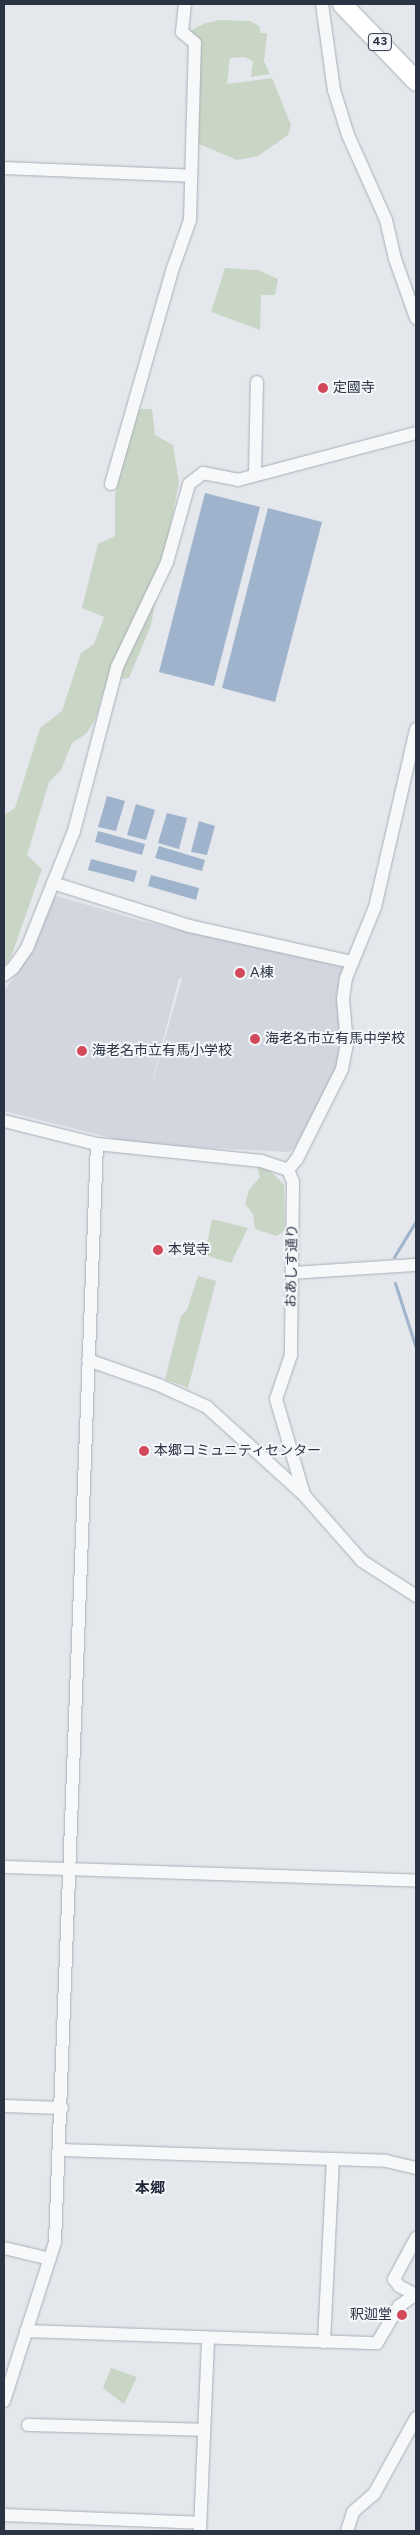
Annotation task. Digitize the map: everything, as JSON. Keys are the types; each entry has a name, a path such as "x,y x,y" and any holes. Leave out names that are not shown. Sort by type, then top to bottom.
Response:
{"main road":[{"name":"43","path":"342,4 416,81"}],"street":[{"path":"111,484 173,268 186,238 192,176 195,43 182,32 185,4"},
{"path":"322,4 334,90 348,135 386,220 395,259 416,318"},
{"path":"4,168 192,176"},
{"path":"255,474 257,382"},
{"path":"4,975 13,968 27,948 74,831 117,667 167,562 189,484 203,473 238,480 416,433"},
{"path":"4,1121 97,1144 261,1161 288,1170 297,1158 342,1069 347,1044 343,999 351,962 374,907 416,734"},
{"path":"52,883 166,920 351,962"},
{"path":"4,2401 55,2242 61,2150 97,1144"},
{"name":"おあしす通り","path":"288,1170 294,1182 291,1355 276,1399 304,1495 362,1560 416,1596"},
{"path":"292,1274 416,1265"},
{"path":"88,1360 159,1385 207,1406 304,1495"},
{"path":"4,1867 416,1881"},
{"path":"4,2106 62,2108"},
{"path":"61,2150 386,2161 416,2168"},
{"path":"324,2342 333,2159"},
{"path":"26,2330 208,2339 377,2343 399,2306 416,2295 399,2286 394,2279 416,2238"},
{"path":"4,2248 50,2259"},
{"path":"4,2515 200,2527 208,2339"},
{"path":"347,2531 353,2512 374,2494 416,2418"},
{"path":"28,2424 204,2430"}],"shaded area":[{"path":"50,894 142,921 343,967 347,971 344,1029 336,1072 294,1149 289,1152 136,1144 4,1111 4,991 34,950","holes":["179,978 182,979 147,1102"]}],"green space":[{"path":"220,20 250,21 259,26 261,33 267,33 264,61 270,74 251,77 253,61 244,57 230,58 227,84 272,78 291,125 288,135 258,156 237,160 199,144 194,122 187,33 205,23"},
{"path":"225,268 258,270 278,279 275,295 261,295 260,330 211,312"},
{"path":"131,409 152,409 155,435 173,445 179,482 151,625 129,678 111,680 101,698 96,718 86,734 72,743 61,770 49,782 27,855 42,869 11,957 4,967 4,815 15,808 40,728 62,711 81,653 94,644 104,617 82,608 98,544 115,536 115,496"},
{"path":"256,1164 270,1170 284,1185 285,1231 276,1236 255,1229 253,1214 245,1204 249,1190 260,1177"},
{"path":"212,1219 248,1228 231,1263 205,1255"},
{"path":"198,1276 216,1281 188,1388 165,1379 181,1316 187,1310"},
{"path":"111,2368 137,2377 124,2404 103,2388"}],"water":[{"path":"205,493 260,507 214,686 159,672"},
{"path":"268,508 322,522 275,702 222,688"},
{"path":"107,796 125,801 116,831 98,827"},
{"path":"136,804 155,810 146,840 127,835"},
{"path":"167,813 187,818 179,849 158,843"},
{"path":"199,821 215,826 207,855 191,852"},
{"path":"98,831 145,844 142,855 95,842"},
{"path":"159,846 205,860 202,871 155,858"},
{"path":"91,859 137,871 134,882 88,870"},
{"path":"151,875 199,888 196,900 148,886"}],"waterway":[{"path":"394,1257 416,1221"},
{"path":"395,1283 416,1348"}],"place":[{"name":"定國寺","path":"323,388"},
{"name":"A棟","path":"240,973"},
{"name":"海老名市立有馬中学校","path":"255,1039"},
{"name":"海老名市立有馬小学校","path":"82,1051"},
{"name":"本覚寺","path":"158,1250"},
{"name":"本郷コミュニティセンター","path":"144,1451"},
{"name":"釈迦堂","path":"402,2315"}],"district":[{"name":"本郷","path":"150,2189"}]}
